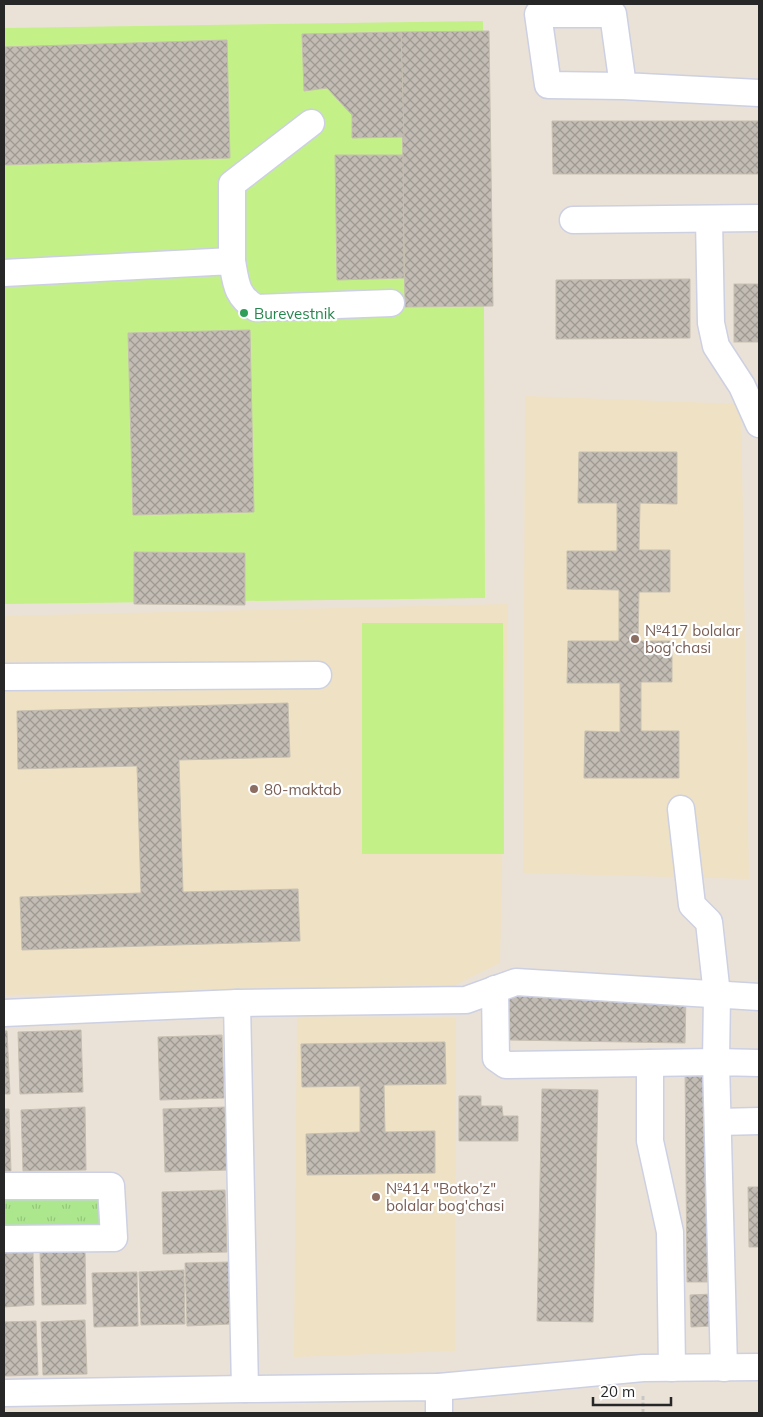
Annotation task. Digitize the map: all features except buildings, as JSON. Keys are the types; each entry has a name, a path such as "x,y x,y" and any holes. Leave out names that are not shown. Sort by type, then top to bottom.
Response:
{"lane":[{"path":"623,86 759,93"},
{"path":"312,123 232,184 232,261 237,286 243,300 256,308 391,303"},
{"path":"572,220 759,218"},
{"path":"709,219 711,323 716,346 742,386 759,424"},
{"path":"4,273 232,261"},
{"path":"4,677 318,676"},
{"path":"681,809 692,904 709,922 717,995 716,1062 724,1368"},
{"path":"4,1013 237,1003 466,1000 516,982 759,997"},
{"path":"495,989 496,1058 506,1065 759,1063"},
{"path":"237,1003 245,1390"},
{"path":"650,1064 650,1141 670,1232 672,1368"},
{"path":"719,1122 759,1121"},
{"path":"4,1186 111,1186 114,1238 4,1239"},
{"path":"4,1394 439,1387 643,1368 759,1367"},
{"path":"439,1387 439,1413"}],"shaded area":[{"name":"№417 bolalar bog'chasi","path":"525,396 741,404 749,879 523,873"},
{"name":"80-maktab","path":"508,604 500,963 453,986 4,995 4,616"},
{"name":"№414 \"Botko'z\" bolalar bog'chasi","path":"297,1016 456,1018 455,1351 294,1357"}],"green space":[{"name":"Burevestnik","path":"483,21 485,598 4,604 4,28"},
{"path":"362,623 503,623 504,854 362,854"},
{"path":"107,1191 109,1232 4,1233 4,1192"}],"place":[{"name":"Burevestnik","path":"244,313"},
{"name":"№417 bolalar bog'chasi","path":"635,639"},
{"name":"80-maktab","path":"254,789"},
{"name":"№414 \"Botko'z\" bolalar bog'chasi","path":"376,1197"}]}
